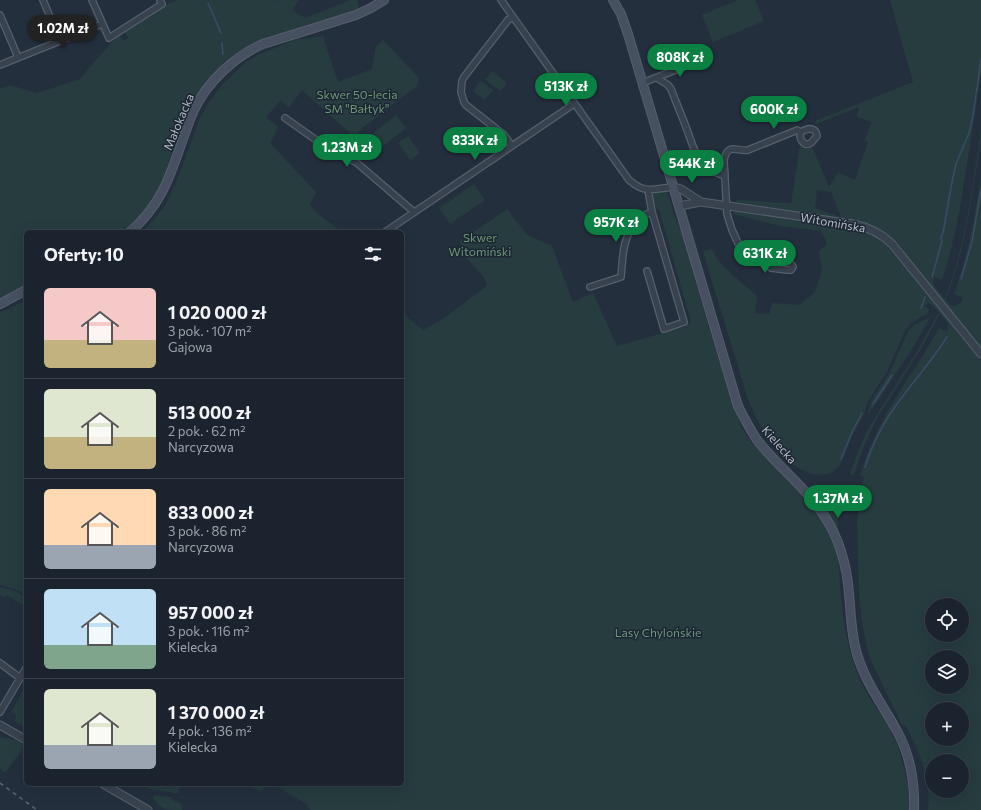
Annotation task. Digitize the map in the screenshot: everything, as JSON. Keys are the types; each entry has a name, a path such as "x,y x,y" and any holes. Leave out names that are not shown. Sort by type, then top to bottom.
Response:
{"main road":[{"name":"Małokacka","path":"132,230 158,201 200,99 209,86 234,61 263,44 356,14 371,8 384,0"},
{"name":"Kielecka","path":"613,0 624,23 730,379 742,414 761,444 816,504 828,522 839,544 847,571 854,643 864,672 897,731 904,748 912,777 914,810"},
{"path":"0,304 24,291"}],"street":[{"path":"43,0 60,41"},
{"path":"92,0 109,38 161,2"},
{"path":"500,0 629,180 642,189 648,190 674,187"},
{"path":"0,15 18,57"},
{"path":"512,146 504,135 466,105 461,92 464,77 508,20 513,17"},
{"path":"0,65 102,24"},
{"path":"642,83 696,62"},
{"path":"657,78 668,85 697,155 702,163 725,176"},
{"path":"388,230 574,104"},
{"path":"285,118 329,149 357,163 414,212"},
{"path":"763,263 738,242 732,230 726,206 725,156 731,149 735,148 748,150 795,131 801,132"},
{"name":"Witomińska","path":"674,187 681,189 701,202"},
{"path":"647,271 664,329 684,322 652,212 648,190"},
{"name":"Witomińska","path":"679,206 701,202 853,224 875,231 892,244 981,354"},
{"path":"590,288 621,277 624,244 628,233 643,215 652,212"},
{"path":"0,663 20,678"},
{"path":"0,712 24,671"},
{"path":"0,725 24,739"},
{"path":"106,786 148,810"}],"green space":[{"path":"177,0 299,0 292,10 305,18 351,0 357,0 359,5 357,9 350,12 309,24 254,44 191,108 161,187 149,207 126,230 24,230 24,287 0,300 0,89 10,85 37,93 80,79 119,34 124,41 128,38 124,31 165,5"},
{"path":"738,0 755,0 764,21 713,42 702,15"},
{"path":"890,0 981,0 981,75 961,202 954,238 942,280 934,277 933,282 935,287 950,305 956,306 961,302 963,298 954,294 970,235 981,176 981,347 972,336 970,336 890,237 873,226 842,218 831,192 817,190 815,208 837,216 836,218 735,204 737,200 791,203 800,146 813,149 829,187 838,172 855,180 868,142 864,141 872,122 857,117 859,107 816,124 815,121 913,82"},
{"name":"Skwer 50-lecia SM \"Bałtyk\"","path":"323,36 338,82 372,69 376,46 383,40 419,78 417,86 361,129 355,137 302,90 289,108 281,100 266,117 278,127 270,143 316,192 310,205 317,213 339,230 145,230 166,204 180,172 199,120 208,103 222,85 246,62 258,55 294,40"},
{"path":"492,71 507,83 500,91 485,80"},
{"path":"481,81 493,90 485,100 473,91"},
{"path":"396,115 406,128 382,147 372,134"},
{"path":"981,130 981,139 971,200 959,260 946,299 945,298 963,236"},
{"path":"408,136 420,153 410,160 398,143"},
{"path":"474,184 485,200 450,224 439,208"},
{"name":"Lasy Chylońskie","path":"660,192 668,193 673,212 685,241 707,321 741,427 753,445 756,444 782,475 830,498 836,505 838,511 839,575 844,623 849,649 863,686 892,732 891,733 898,746 908,784 909,810 311,810 307,808 308,805 276,786 404,786 404,315 423,330 444,318 487,286 484,277 466,258 465,256 468,252 459,242 507,209 526,234 552,246 573,302 593,293 617,346 687,326 691,322 659,210 655,208 652,197 653,194"},
{"path":"733,211 855,229 874,236 891,249 981,361 981,810 928,810 928,798 969,798 969,754 925,754 925,773 920,755 905,725 903,726 900,721 871,661 862,622 859,594 857,523 864,477 860,476 864,463 878,430 895,400 939,328 947,332 948,324 940,313 924,344 876,420 863,448 854,475 850,474 867,431 919,348 939,312 931,304 928,303 924,306 929,309 927,314 911,323 905,331 887,372 868,401 864,415 853,434 843,458 841,458 843,459 837,468 830,473 822,475 804,471 788,461 779,453 767,439 767,436 756,418 744,387 703,251 712,249 717,259 757,296 755,313 769,314 772,303 799,305 814,293 822,271 819,252 826,245 826,240 820,231 780,226 733,214"},
{"path":"24,301 24,594 15,589 0,585 0,313"},
{"path":"930,317 908,355 867,415 872,400 890,372 908,331 914,325"},
{"path":"0,587 14,591 24,596 24,606 6,595 4,597 0,595"},
{"path":"24,689 24,727 14,721 17,716 11,712"},
{"path":"0,737 15,740 24,744 24,747 5,773 0,768"},
{"path":"147,786 179,786 178,793 148,789"},
{"name":"Lasy Chylońskie","path":"250,786 265,786 261,792"},
{"path":"154,795 170,797 174,801 181,803 182,810 161,807 153,798"}],"waterway":[{"path":"208,3 221,33"},
{"path":"222,43 223,54"},
{"path":"932,277 942,241 941,237 956,164 969,133 973,116 981,59"},
{"path":"961,279 972,242 981,190"},
{"path":"921,308 925,297"},
{"path":"865,467 882,427 890,414 947,337"},
{"path":"873,404 892,375"},
{"path":"841,459 862,413"}],"railway":[{"path":"0,783 37,810"}],"park label":[{"name":"Skwer Witomiński","path":"480,245"}]}
